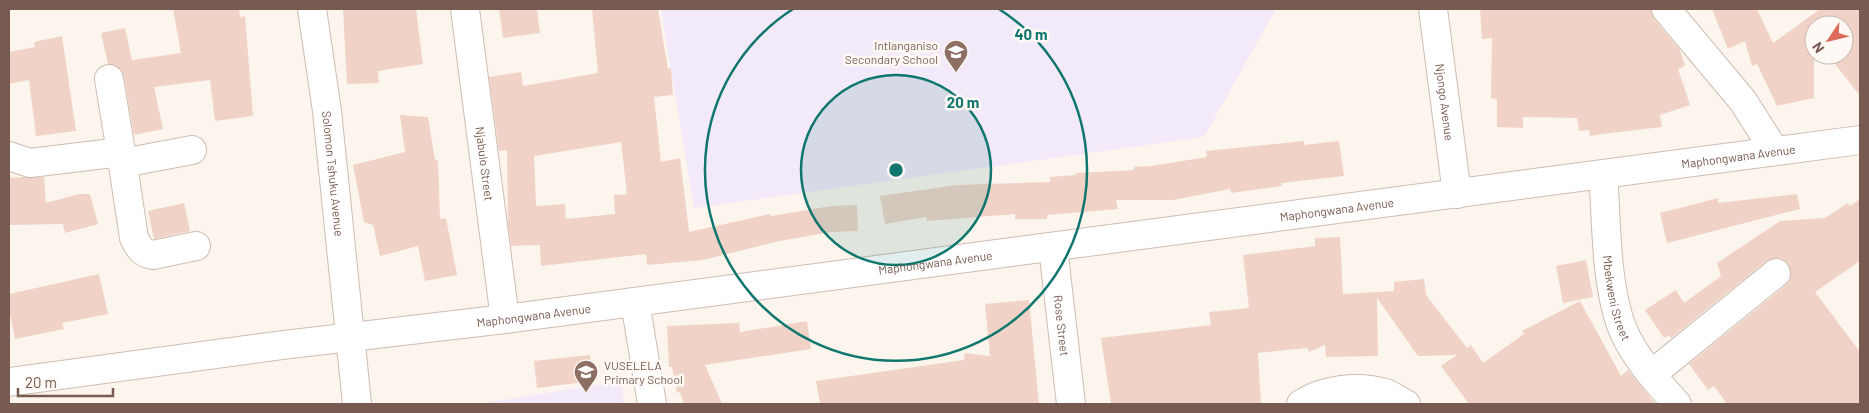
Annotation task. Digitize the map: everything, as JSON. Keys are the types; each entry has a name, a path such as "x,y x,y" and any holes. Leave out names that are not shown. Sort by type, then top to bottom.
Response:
{"street":[{"name":"Solomon Tshuku Avenue","path":"312,9 327,111 351,338 356,404"},
{"name":"Njabulo Street","path":"465,9 505,319"},
{"name":"Njongo Avenue","path":"1433,9 1457,194"},
{"path":"1666,9 1743,101 1774,150"},
{"path":"109,79 134,238 140,249 146,254 196,246"},
{"name":"Maphongwana Avenue","path":"9,382 283,345 505,319 1860,140"},
{"path":"9,156 30,163 192,150"},
{"name":"Mbekweni Street","path":"1604,174 1609,274 1619,320 1636,353 1677,404"},
{"name":"Rose Street","path":"1053,247 1071,404"},
{"path":"1652,374 1776,273"},
{"path":"635,302 652,404"},
{"path":"1301,404 1326,393 1356,389 1386,393 1406,404"}],"shaded area":[{"name":"Intlanganiso Secondary School","path":"661,9 1276,9 1204,137 694,208"},
{"name":"VUSELELA Primary School","path":"621,381 624,404 478,404"}],"building":[{"path":"173,9 239,9 240,17 245,16 253,116 215,121 210,80 154,87 163,129 134,135 124,76 121,69 108,64 101,33 125,28 132,60 181,53"},
{"path":"343,9 416,9 423,64 378,71 379,83 347,84"},
{"path":"499,9 537,9 540,33 503,38"},
{"path":"592,9 658,9 668,69 671,68 673,95 654,97 661,162 680,158 689,232 770,214 771,216 831,206 857,205 858,231 831,232 779,241 703,260 647,265 646,254 541,266 540,245 511,246 508,224 507,150 499,151 489,77 521,72 523,86 598,73","holes":["621,142 627,194 614,195 615,214 566,219 565,204 536,206 534,156"]},
{"path":"1480,9 1651,9 1654,19 1680,50 1685,66 1678,69 1690,105 1660,115 1662,127 1590,136 1589,130 1579,131 1577,118 1523,117 1523,128 1497,127 1497,99 1491,98 1492,38 1482,39"},
{"path":"1712,9 1757,9 1773,43 1804,21 1804,65 1814,65 1814,98 1777,106 1757,64 1752,66 1745,41 1728,49"},
{"path":"1820,9 1860,9 1860,96 1836,65 1854,65 1854,15 1812,15"},
{"path":"62,36 76,131 36,136 29,80 9,84 9,52 35,47 34,42"},
{"path":"400,115 428,117 435,160 438,160 440,219 446,218 457,275 425,281 418,246 380,256 373,225 364,222 353,165 405,152"},
{"path":"1304,141 1304,145 1339,141 1344,176 1281,183 1282,186 1231,193 1230,189 1173,200 1116,200 1118,209 1047,215 1047,219 1015,219 1015,214 927,221 926,217 885,224 880,196 957,185 1050,182 1050,177 1076,175 1076,173 1134,170 1134,167 1207,157 1206,151"},
{"path":"44,177 46,203 79,194 90,194 98,224 65,233 63,224 9,225 9,178"},
{"path":"1797,194 1800,209 1667,243 1660,213 1718,198 1718,203"},
{"path":"1860,199 1860,261 1815,292 1860,352 1860,404 1727,404 1714,386 1708,390 1689,364 1786,285 1790,279 1791,271 1788,263 1782,259 1774,258 1766,261 1671,338 1669,335 1664,338 1645,310 1676,290 1684,303 1721,276 1717,263 1780,221 1825,218 1848,203 1850,206"},
{"path":"184,203 190,231 154,239 148,211"},
{"path":"1340,237 1343,294 1394,291 1394,282 1424,279 1426,295 1467,348 1471,345 1483,363 1524,334 1522,331 1580,301 1621,376 1628,370 1655,404 1469,404 1441,366 1457,355 1418,356 1377,298 1378,356 1326,357 1325,345 1309,352 1307,348 1258,353 1261,404 1111,404 1101,338 1211,325 1209,312 1249,308 1243,255 1315,246 1315,238"},
{"path":"1586,260 1593,297 1563,303 1556,266"},
{"path":"99,274 108,314 62,323 64,329 15,339 9,309 9,294"},
{"path":"1029,300 1039,404 820,404 816,381 964,360 965,353 990,356 985,304"},
{"path":"807,321 811,349 705,365 722,404 684,404 680,392 677,393 672,367 669,367 667,326 739,323 740,332"},
{"path":"590,355 593,381 537,388 534,361"}],"place":[{"name":"Intlanganiso Secondary School","path":"956,73"},
{"name":"VUSELELA Primary School","path":"586,393"}]}
